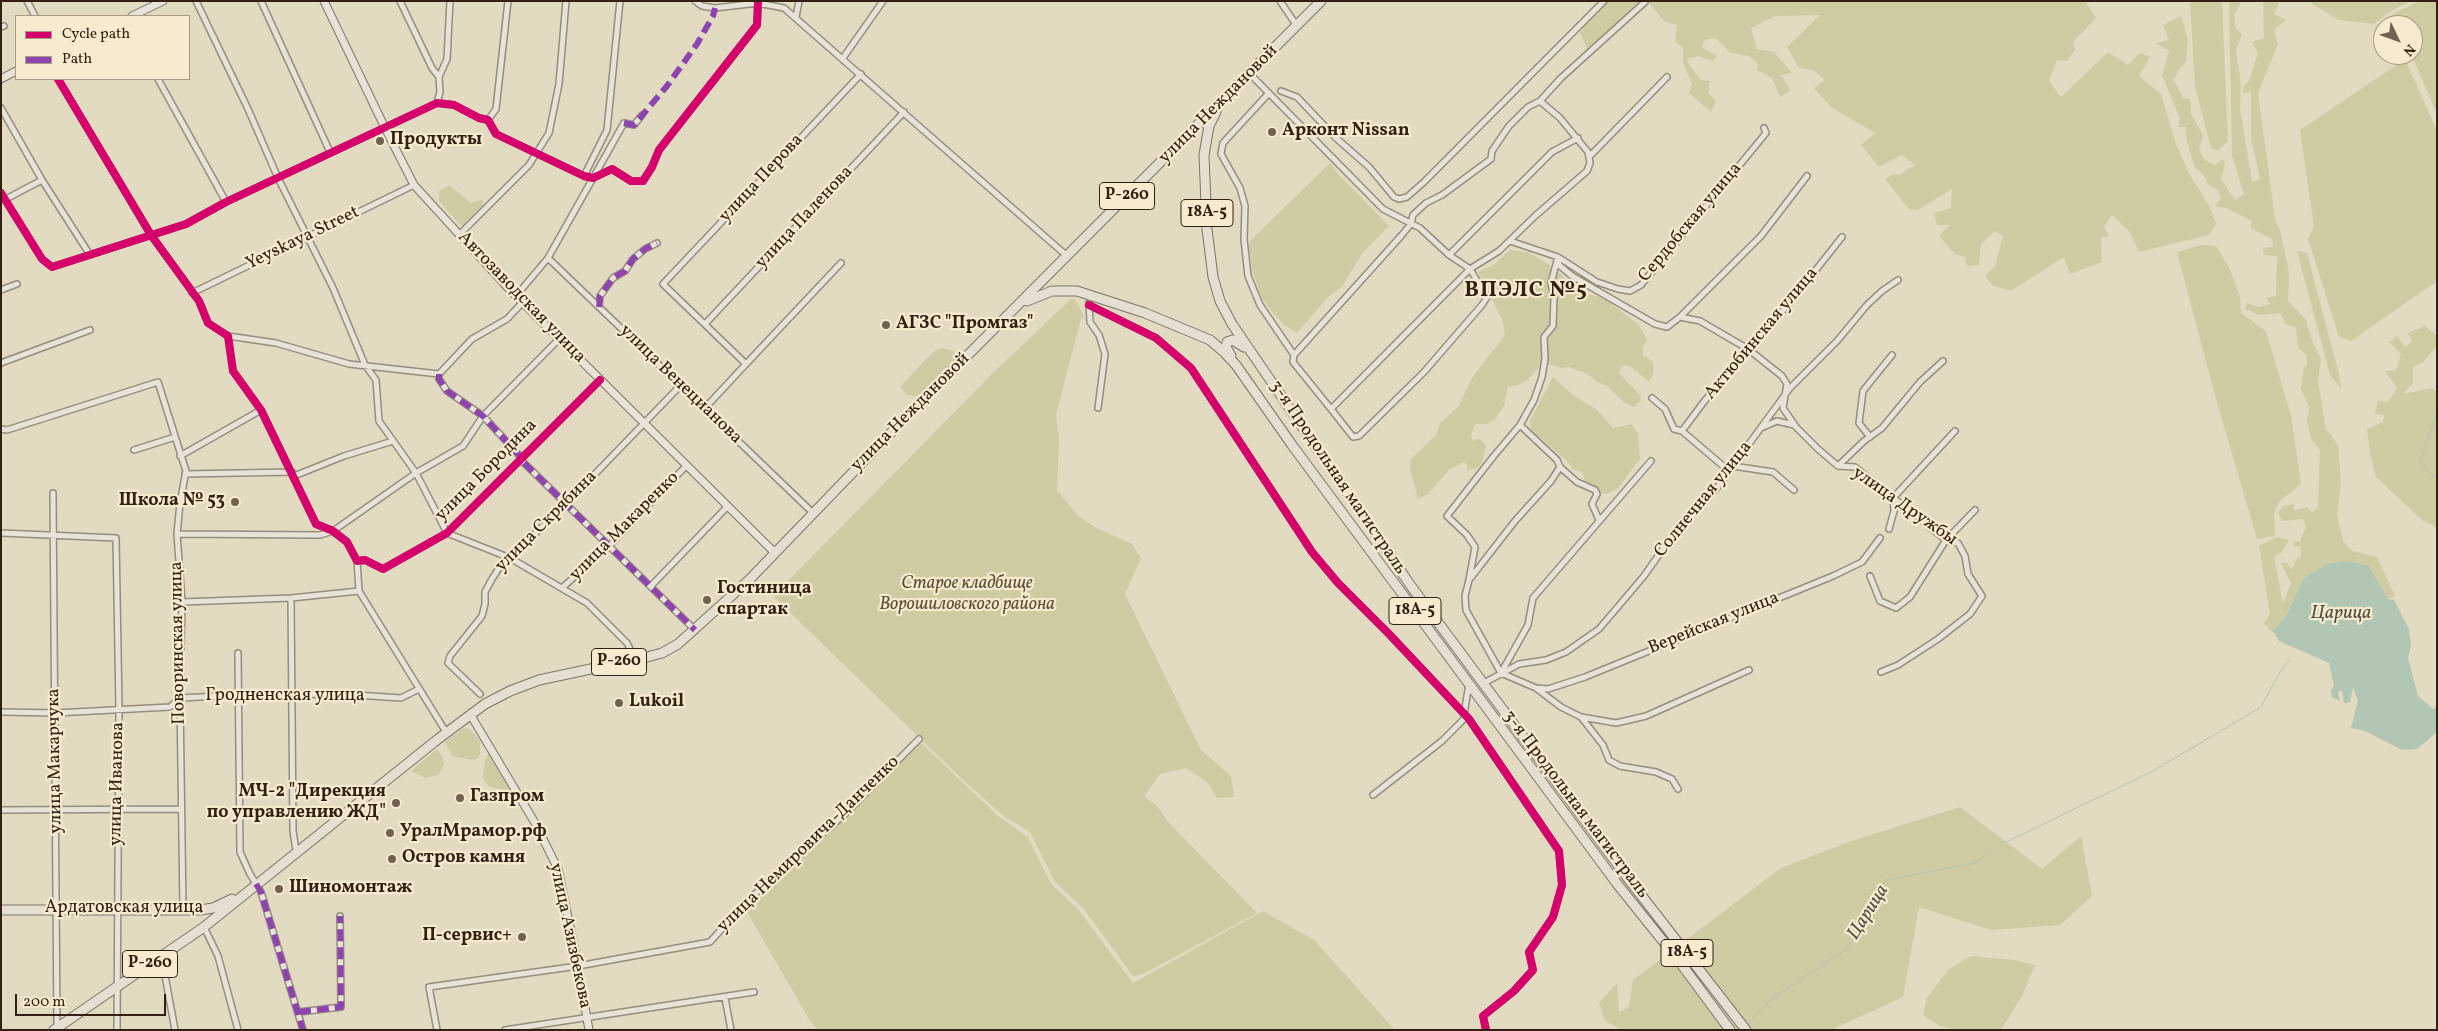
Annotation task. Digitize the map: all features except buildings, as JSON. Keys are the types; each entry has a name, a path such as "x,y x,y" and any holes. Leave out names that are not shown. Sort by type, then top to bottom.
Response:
{"highway":[{"name":"улица Неждановой","path":"470,714 510,691 539,680 662,653 678,644 695,630 775,553 1321,1"},
{"name":"3-я Продольная магистраль","path":"1222,102 1209,126 1204,155 1207,229 1213,277 1220,300 1232,324 1411,586 1627,876 1746,1030"},
{"path":"1187,137 1198,142 1204,155"},
{"path":"1054,269 1052,274 1053,281 1057,286 1066,290"},
{"name":"3-я Продольная магистраль","path":"1066,290 1092,295 1145,313 1210,340 1236,365 1292,444 1618,885 1679,961 1730,1030"},
{"path":"1018,306 1044,293 1066,290"},
{"path":"1210,340 1220,342 1227,339 1232,324"},
{"path":"1236,365 1227,350 1227,342 1235,341 1251,354"},
{"name":"Р-260","path":"56,1029 205,926 296,851 470,714"},
{"name":"Ардатовская улица","path":"1,910 200,910 213,908 243,894"},
{"path":"200,910 207,918 205,926"}],"street":[{"path":"27,1 34,15"},
{"path":"134,15 162,1"},
{"path":"196,1 248,109 278,178 333,288 365,365 376,380 380,406 379,420 416,473 447,534 510,558 563,587 587,603 627,642 635,660"},
{"path":"261,1 330,152"},
{"name":"Автозаводская улица","path":"324,1 414,185 522,303 775,553"},
{"path":"400,1 432,68 439,77"},
{"path":"437,103 440,92 439,77 447,58 450,1"},
{"path":"488,120 496,109 508,1"},
{"path":"460,234 529,165 549,133 559,84 566,1"},
{"path":"584,176 607,130 620,1"},
{"path":"695,1 702,6 715,8 758,3 784,8 1067,256"},
{"path":"796,17 799,1"},
{"path":"843,58 883,1"},
{"path":"1280,1 1296,26"},
{"path":"1281,91 1297,97 1336,138 1369,167 1394,197 1399,199 1407,197 1604,1"},
{"path":"1250,74 1383,209 1411,224 1420,228 1450,255 1470,269 1487,297 1424,372 1359,436 1353,437 1293,362 1294,355 1411,224 1413,215 1426,203 1442,195 1491,159 1492,152 1509,126 1528,107 1540,101 1560,78 1645,2"},
{"path":"1,193 42,259 52,267 186,224 226,202 437,103 454,104 479,118 488,120 496,134 584,176 593,178 612,169 630,181 643,181 652,167 659,150 757,24 758,3"},
{"path":"1,79 15,72"},
{"name":"улица Перова","path":"705,324 663,284 861,74"},
{"path":"1589,157 1667,77"},
{"path":"59,80 151,235 199,301 208,323 228,336 276,343 349,364 438,374"},
{"path":"159,80 226,202"},
{"path":"1269,93 1223,143 1221,154 1240,188 1246,206 1244,239 1248,276 1260,305 1294,355"},
{"path":"1331,409 1470,269 1500,252 1587,171 1590,163 1588,152 1560,118 1540,101"},
{"path":"1,108 42,180 90,255"},
{"name":"улица Паленова","path":"705,324 904,112"},
{"path":"516,296 548,258 624,123 634,125 642,115"},
{"name":"Сердобская улица","path":"1558,257 1596,282 1630,291 1640,286 1766,133 1764,128"},
{"path":"1450,255 1552,152 1578,138"},
{"path":"1558,257 1559,265 1572,276 1655,324 1667,327 1680,317 1761,236 1807,176"},
{"path":"6,199 42,180"},
{"name":"Yeyskaya Street","path":"192,293 414,185"},
{"name":"Актюбинская улица","path":"1682,431 1706,399 1730,374 1748,349 1788,304 1842,237"},
{"path":"1510,241 1558,257"},
{"path":"599,307 600,296 613,278 625,272 634,259 645,249 657,244"},
{"path":"1558,257 1551,283 1554,297 1553,326 1544,338 1545,359 1542,377 1534,400 1520,425 1492,456 1447,516 1467,535 1475,548 1465,596 1466,610 1501,673 1536,688 1561,707 1581,717 1616,723 1646,716 1749,670"},
{"name":"улица Венецианова","path":"548,258 813,513"},
{"path":"705,408 841,263"},
{"name":"Солнечная улица","path":"1484,683 1519,664 1546,660 1566,652 1600,629 1644,576 1682,522 1716,489 1785,395 1837,341 1867,305 1882,290 1898,280"},
{"path":"1,290 16,284"},
{"path":"1092,295 1089,305 1090,322 1099,335 1106,354 1098,408"},
{"path":"438,374 472,339 507,319 522,303"},
{"path":"1089,305 1156,338 1191,368 1312,552 1338,582 1465,715 1559,851 1562,884 1553,917 1529,952 1533,970 1514,991 1483,1016 1486,1030"},
{"name":"улица Дружбы","path":"1680,317 1700,321 1748,349 1782,376 1787,384 1783,408 1794,424 1838,466 1855,467 1946,540 1958,543 1965,556 1968,574 1982,596 1970,614 1938,639 1898,665 1881,672"},
{"path":"705,324 746,364"},
{"path":"1,363 90,330"},
{"path":"228,336 233,370 261,410 316,524 333,531 347,542 357,561 359,591 446,732"},
{"path":"177,534 320,535 333,531 416,473 463,446 483,416 559,339"},
{"path":"1870,437 1859,423 1863,391 1892,355"},
{"path":"1838,466 1882,428 1920,382 1943,361"},
{"path":"438,374 438,379 447,390 483,416 519,455 520,460 695,630"},
{"name":"улица Бородина","path":"357,561 365,560 383,569 447,534 600,380"},
{"name":"Поворинская улица","path":"1,429 8,430 158,382 185,474 177,534 182,602 180,698 183,910"},
{"name":"улица Скрябина","path":"480,694 448,663 450,656 482,616 485,592 499,568 566,504 681,385"},
{"path":"1652,398 1665,409 1674,429 1682,431 1729,471"},
{"path":"180,456 261,410"},
{"path":"1760,428 1777,421 1794,424"},
{"path":"1520,425 1558,460 1560,466 1577,482 1595,490 1597,494 1592,504 1599,520"},
{"path":"1889,529 1894,510 1893,498 1955,431"},
{"path":"134,450 175,437"},
{"path":"185,474 293,474 393,441"},
{"path":"1501,673 1528,625 1533,598 1651,461"},
{"name":"улица Макаренко","path":"563,587 609,546 686,466"},
{"path":"1469,580 1515,521 1551,481 1560,466"},
{"path":"1733,466 1773,472 1794,490"},
{"name":"улица Макарчука","path":"53,493 58,910 56,1029"},
{"path":"651,586 727,507"},
{"path":"1870,576 1880,601 1896,608 1910,597 1946,540 1975,510"},
{"path":"1,533 54,535"},
{"name":"улица Иванова","path":"54,535 116,538 119,709 117,1030"},
{"name":"Верейская улица","path":"1536,688 1548,689 1585,677 1833,576 1862,562 1880,538"},
{"path":"182,602 290,598 359,591"},
{"path":"290,598 293,831 296,851"},
{"path":"238,653 240,852 261,892 303,1030"},
{"path":"1372,795 1442,741 1465,715 1469,684"},
{"name":"Гродненская улица","path":"1,712 55,713 170,707 180,698 291,694 401,698 419,689"},
{"name":"улица Азизбекова","path":"470,714 535,822 558,869 578,966 588,1030"},
{"path":"1581,717 1602,746 1609,760 1620,766 1656,772 1672,779 1678,789"},
{"name":"улица Немировича-Данченко","path":"437,1030 429,987 578,966 710,942 746,902 846,813 919,739"},
{"path":"1,810 181,809"},
{"path":"299,1012 341,1006 340,916"},
{"path":"205,926 218,956 238,1030"},
{"path":"159,958 164,970 175,1030"},
{"path":"505,1030 586,1016 725,998 754,992"},
{"path":"725,998 731,1030"}],"green space":[{"path":"1608,1 1641,1 1579,64 1575,61 1587,48 1580,33 1587,21"},
{"path":"1647,1 2085,1 2096,18 2073,42 2075,50 2067,61 2057,60 2049,81 2061,97 2108,52 2128,65 2140,53 2150,57 2139,76 2161,94 2176,144 2190,175 2209,206 2216,224 2209,235 2139,252 2129,231 2112,215 2104,227 2109,236 2101,238 2102,262 2070,274 2064,257 2011,291 1993,286 1985,276 1995,266 2003,236 1995,231 1981,244 1979,265 1967,266 1965,257 1955,254 1939,236 1950,225 1937,225 1934,213 1951,208 1952,189 1918,210 1909,209 1885,179 1893,174 1899,175 1915,165 1902,155 1879,167 1861,145 1875,133 1831,107 1814,88 1825,80 1813,70 1799,68 1787,47 1820,15 1775,16 1751,28 1757,49 1774,52 1792,73 1781,75 1791,91 1780,97 1772,78 1757,70 1758,64 1749,56 1731,53 1716,38 1705,40 1702,47 1717,56 1713,61 1698,56 1687,59 1701,80 1710,81 1708,93 1716,101 1711,112 1689,93 1692,84 1683,63 1683,48 1675,42 1677,25 1664,21"},
{"path":"2190,1 2222,1 2228,141 2218,151 2211,148 2195,87"},
{"path":"2229,1 2241,1 2234,16 2236,29 2242,34 2236,49 2241,84 2240,108 2252,182 2260,179 2251,139 2251,92 2243,93 2244,85 2249,81 2258,53 2252,42 2264,38 2263,1 2278,1 2279,5 2274,14 2286,20 2274,30 2278,44 2258,93 2275,219 2281,233 2289,273 2288,301 2306,320 2313,343 2321,359 2318,381 2326,429 2338,445 2341,482 2337,514 2343,541 2352,551 2377,557 2395,596 2388,599 2369,566 2303,579 2287,614 2272,632 2264,624 2270,614 2259,546 2277,537 2289,540 2281,553 2274,557 2283,603 2291,583 2281,563 2287,563 2292,570 2297,558 2301,557 2301,546 2293,546 2295,541 2300,542 2306,526 2303,519 2282,521 2278,513 2283,506 2294,504 2294,511 2306,507 2312,512 2318,508 2320,450 2311,439 2307,420 2309,408 2301,388 2304,368 2307,365 2306,354 2298,348 2296,328 2285,324 2281,313 2258,315 2245,310 2247,303 2258,307 2270,304 2266,298 2276,296 2277,256 2264,255 2263,248 2273,247 2272,239 2250,228 2252,221 2226,208 2215,206 2221,198 2217,189 2207,184 2201,172 2195,168 2186,139 2186,127 2178,127 2180,119 2162,75 2169,51 2156,43 2169,40 2163,25 2181,16 2188,40 2186,62 2178,71 2174,80 2183,98 2190,99 2191,114 2203,135 2199,150 2205,160 2215,165 2223,159 2225,164 2221,179 2235,200 2244,194 2232,156"},
{"path":"2313,1 2411,1 2386,15 2373,15 2373,24 2339,20 2312,4"},
{"path":"2420,1 2437,1 2437,114 2416,65 2423,65 2423,15 2391,15"},
{"path":"2397,65 2408,65 2437,131 2437,281 2351,341 2339,337 2308,239 2314,226 2300,130"},
{"path":"1330,163 1338,174 1389,226 1363,252 1342,287 1330,295 1297,333 1284,325 1262,298 1253,274 1249,248 1250,241"},
{"path":"449,185 471,203 482,200 485,205 472,223 466,227 459,224 439,201 439,191"},
{"path":"2201,245 2216,246 2230,269 2240,297 2241,313 2266,331 2291,416 2301,484 2280,501 2274,513 2275,536 2257,539 2214,392 2177,252"},
{"path":"1510,250 1528,252 1551,266 1554,271 1560,273 1567,281 1588,295 1598,296 1638,324 1647,339 1643,347 1643,355 1652,361 1654,368 1652,377 1649,382 1631,367 1626,365 1621,367 1619,373 1640,395 1641,401 1634,407 1625,403 1607,386 1597,382 1588,374 1569,367 1561,368 1544,363 1527,380 1516,386 1508,386 1504,406 1495,419 1487,424 1475,424 1471,435 1473,441 1479,439 1486,445 1482,463 1477,468 1467,471 1467,465 1464,462 1449,470 1428,494 1418,499 1410,469 1410,460 1436,435 1440,423 1458,407 1472,378 1505,335 1502,319 1478,272 1493,265"},
{"path":"2297,251 2307,253 2339,374 2341,389 2330,375"},
{"name":"Старое кладбище Ворошиловского района","path":"1072,298 1077,302 1084,316 1081,319 1056,415 1059,441 1057,490 1077,515 1096,528 1132,544 1141,558 1125,594 1201,750 1231,776 1234,797 1217,798 1207,782 1186,768 1160,774 1144,796 1158,807 1168,822 1257,913 1143,974 1133,976 1083,908 1055,882 1030,832 1005,817 963,780 773,596 996,370"},
{"path":"2425,326 2437,336 2437,346 2423,362 2413,367 2413,383 2403,394 2432,388 2437,392 2437,528 2422,520 2376,477 2367,429 2383,422 2384,415 2375,414 2378,401 2388,402 2397,388 2385,371 2396,370 2401,354 2389,342 2397,336 2405,347 2412,342 2408,333"},
{"path":"942,348 954,351 957,357 922,394 916,396 907,395 900,387 933,352"},
{"path":"1553,377 1573,395 1597,410 1613,428 1632,424 1638,434 1640,459 1618,488 1607,494 1595,493 1585,481 1582,472 1572,469 1569,463 1531,430 1530,421"},
{"path":"469,728 480,741 480,754 477,759 472,760 452,756 445,742 463,729"},
{"path":"919,741 997,815 1028,837 1051,884 1078,909 1133,983 1263,911 1314,940 1395,1030 818,1030 810,1021 746,910 850,814"},
{"path":"437,749 443,757 444,764 439,775 425,778 411,771"},
{"path":"489,753 513,792 490,787 486,783 483,778 485,760"},
{"path":"1960,807 2042,869 2081,836 2092,896 2060,925 1991,930 1919,907 1903,997 1831,1030 1622,1030 1605,1021 1599,1003 1617,983 1619,1012 1629,1007 1633,980 1781,868 1851,841"},
{"path":"1971,956 2014,960 2035,965 2022,996 2001,1030 1958,1030 1940,1026 1923,1015 1927,998 1949,969"}],"water":[{"name":"Царица","path":"2344,561 2369,566 2388,599 2394,600 2409,629 2411,646 2408,658 2418,696 2433,709 2437,706 2437,732 2417,749 2402,750 2365,731 2351,728 2358,701 2353,687 2350,702 2344,703 2342,690 2338,692 2340,701 2332,697 2331,691 2334,686 2329,663 2279,641 2275,633 2272,632 2287,614 2303,579 2327,564"}],"waterway":[{"name":"Царица","path":"2437,412 2420,464 2437,478"},
{"name":"Царица","path":"2000,845 2153,771 2261,707 2280,672 2290,660"},
{"name":"Царица","path":"1747,1025 1769,1001 1848,948 1886,880 1975,863 1991,852"}],"marked path":[{"path":"624,123 634,125 667,86 697,44 713,16 715,8"},
{"path":"599,307 600,296 613,278 625,271 633,259 645,249 657,243"},
{"path":"439,374 439,379 447,391 483,416 519,455 521,460 695,630"},
{"path":"256,884 261,892 303,1030"},
{"path":"299,1012 341,1007 340,916"}],"cycle path":[{"path":"1,193 42,259 52,267 186,224 226,202 437,103 454,105 479,118 488,120 496,134 584,176 593,178 612,169 631,181 643,181 652,167 659,150 757,25 758,3"},
{"path":"59,80 151,235 199,301 208,323 228,336 233,371 261,410 316,524 333,531 347,542 357,561 365,560 383,569 447,533 600,380"},
{"path":"1089,305 1156,338 1191,368 1312,552 1338,583 1469,719 1559,851 1562,885 1553,917 1529,952 1533,970 1514,991 1483,1016 1486,1030"}],"place":[{"name":"Арконт Nissan","path":"1272,132"},
{"name":"Продукты","path":"380,141"},
{"name":"АГЗС \"Промгаз\"","path":"886,325"},
{"name":"Школа № 53","path":"235,502"},
{"name":"Гостиница спартак","path":"707,600"},
{"name":"Lukoil","path":"619,703"},
{"name":"Газпром","path":"460,798"},
{"name":"МЧ-2 \"Дирекция по управлению ЖД\"","path":"396,803"},
{"name":"УралМрамор.рф","path":"390,833"},
{"name":"Остров камня","path":"392,859"},
{"name":"Шиномонтаж","path":"279,889"},
{"name":"П-сервис+","path":"522,937"}],"district":[{"name":"ВПЭЛС №5","path":"1526,292"}]}
